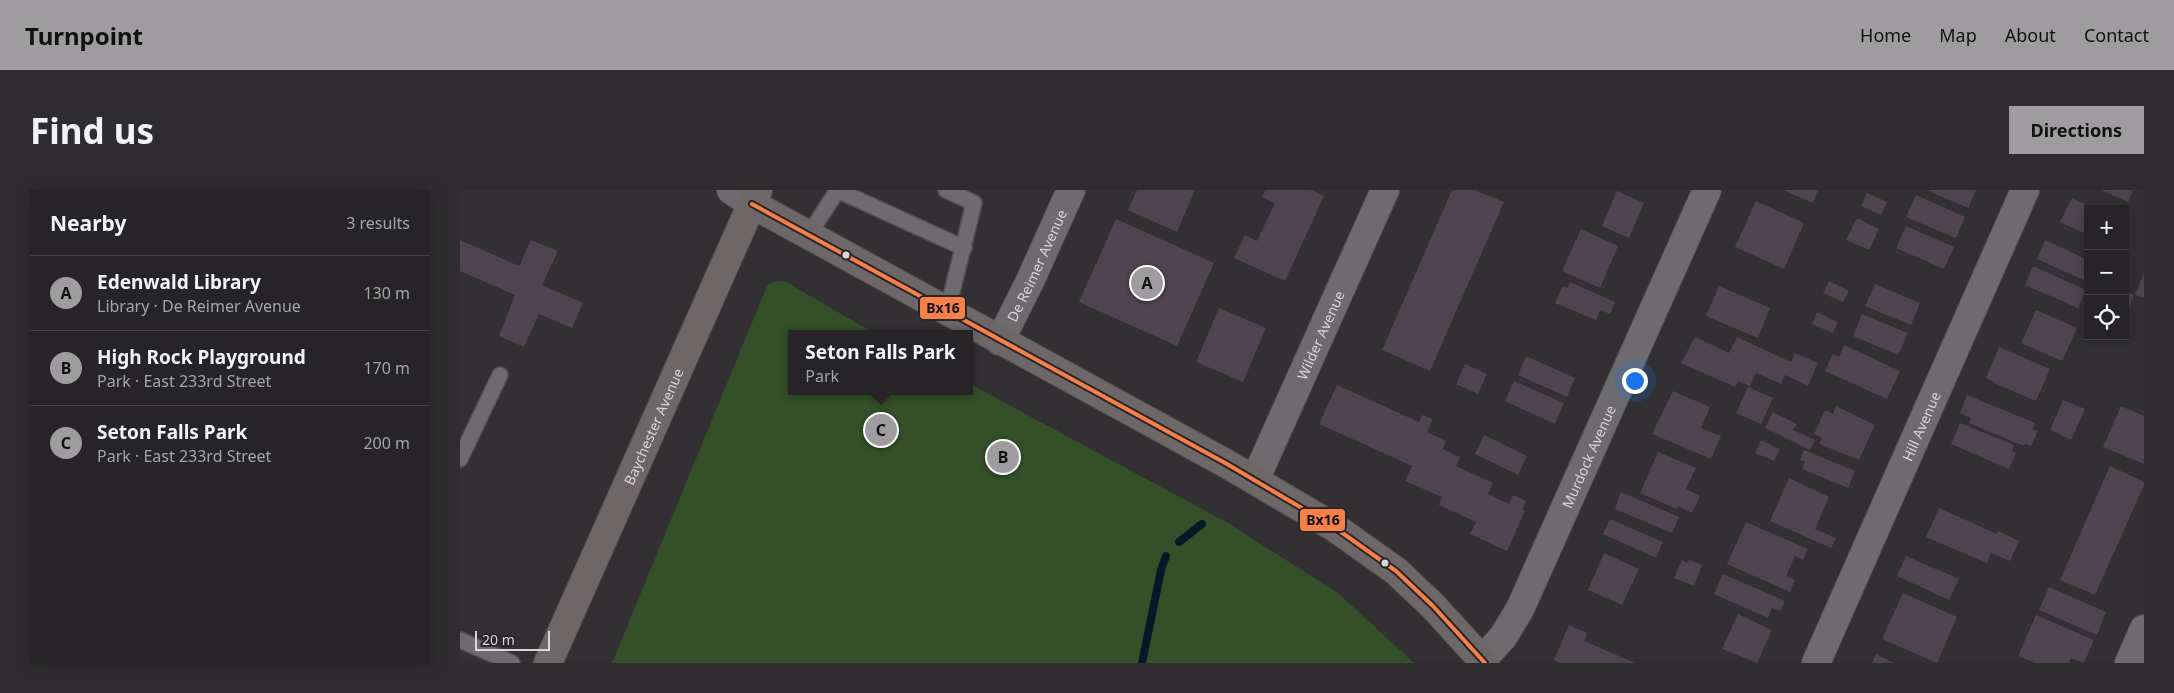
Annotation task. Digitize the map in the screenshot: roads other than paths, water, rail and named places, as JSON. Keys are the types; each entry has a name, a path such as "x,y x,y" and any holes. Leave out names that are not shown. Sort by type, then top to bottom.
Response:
{"main road":[{"path":"748,193 808,236 1256,480 1326,522 1377,557 1433,606 1483,661"},
{"name":"Baychester Avenue","path":"548,663 748,193"}],"street":[{"name":"De Reimer Avenue","path":"1000,341 1030,281 1071,190"},
{"name":"Wilder Avenue","path":"1256,480 1385,190"},
{"name":"Murdock Avenue","path":"1483,661 1503,637 1520,609 1706,190"},
{"name":"Hill Avenue","path":"1816,663 2025,190"},
{"path":"2129,663 2144,629"}],"lane":[{"path":"808,236 837,190 964,248"},
{"path":"946,190 974,203 947,312"},
{"path":"460,459 500,375"},
{"path":"460,640 512,663"}],"waterway":[{"path":"1179,542 1202,524"},
{"path":"1142,663 1161,570 1166,556"}],"place":[{"name":"Edenwald Library","path":"1147,283"},
{"name":"Seton Falls Park","path":"881,430"},
{"name":"High Rock Playground","path":"1003,457"}]}
